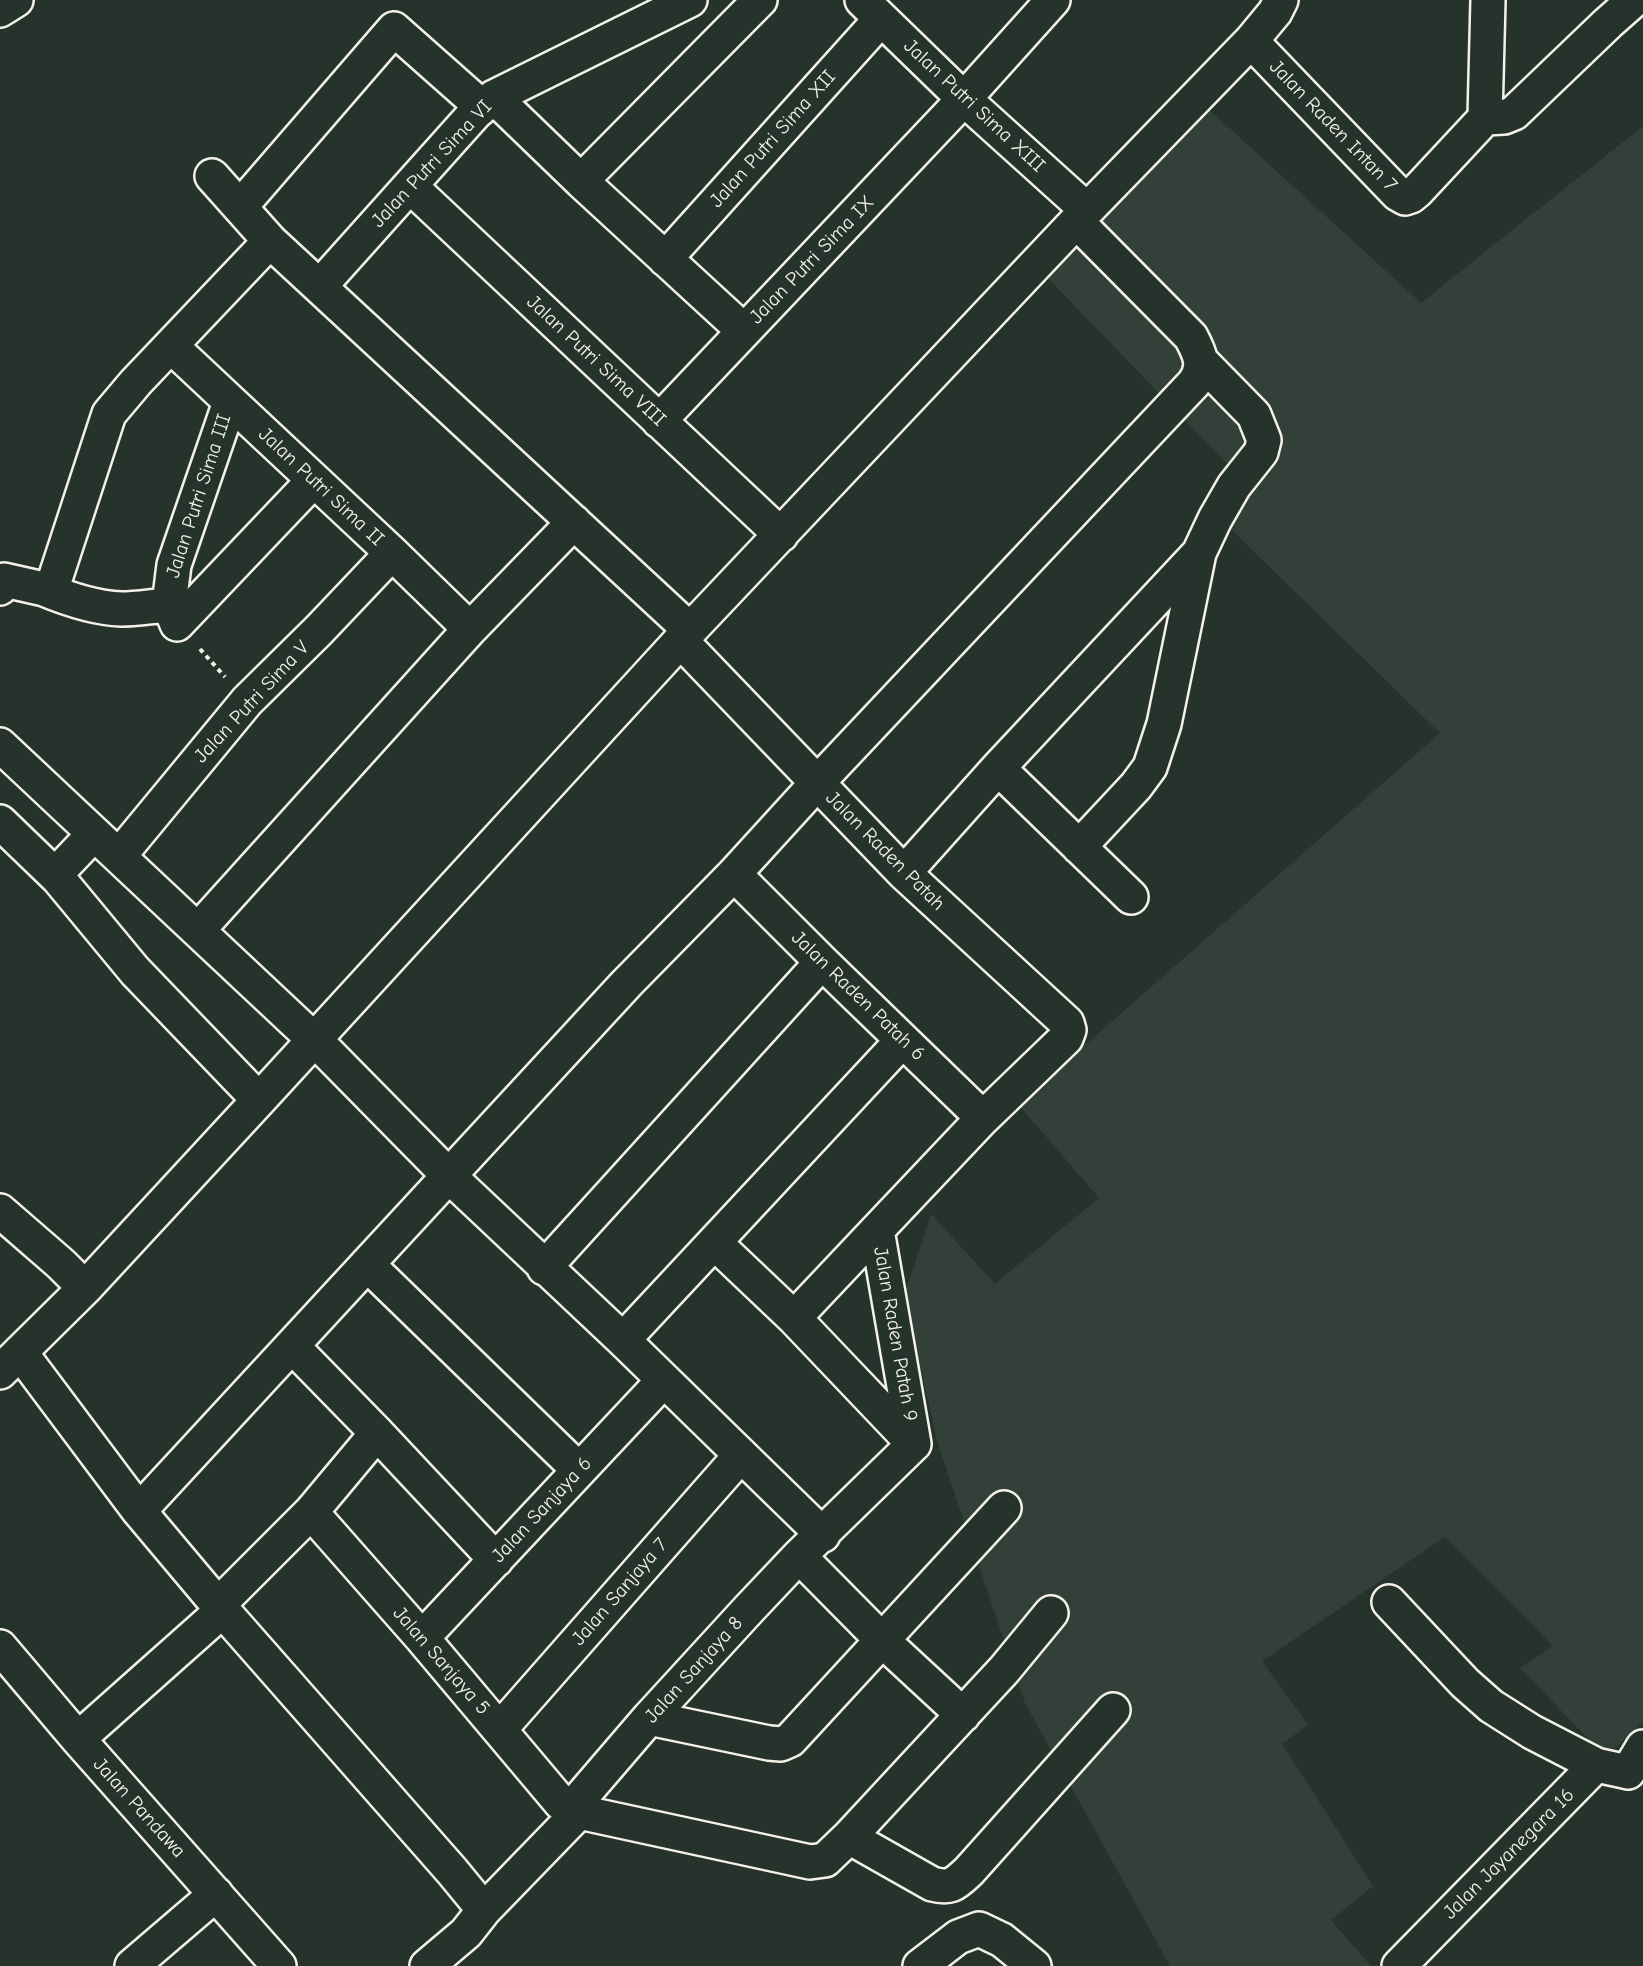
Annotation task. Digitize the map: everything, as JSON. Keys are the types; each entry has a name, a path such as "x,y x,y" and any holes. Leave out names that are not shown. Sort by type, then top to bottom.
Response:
{"street":[{"path":"0,10 16,0"},
{"name":"Jalan Putri Sima VI","path":"320,286 488,102 690,0"},
{"path":"581,181 760,0"},
{"path":"484,1910 10,1362 85,1288 260,1100 685,635 1251,41 1275,12 1281,0"},
{"path":"1488,0 1485,118 1504,117 1514,113 1609,11 1634,0"},
{"name":"Jalan Putri Sima IX","path":"659,421 964,99 1039,4"},
{"name":"Jalan Putri Sima XIII","path":"872,9 1082,216 1191,337 1201,361 1254,415 1264,440 1261,452 1234,486 1199,553"},
{"name":"Jalan Putri Sima XII","path":"665,259 872,9"},
{"path":"240,207 394,29 488,102 581,181 744,331"},
{"name":"Jalan Raden Intan 7","path":"1251,41 1398,194 1405,198 1412,196 1485,118"},
{"name":"Jalan Raden Patah","path":"212,176 270,241 574,522 685,635 705,666 904,873 1067,1023 1069,1030"},
{"name":"Jalan Putri Sima VIII","path":"410,186 781,535"},
{"path":"44,589 56,579 109,414 136,382 270,241"},
{"name":"Jalan Putri Sima II","path":"171,346 470,629"},
{"path":"139,1511 626,984 734,874 1194,383 1201,370 1201,361"},
{"name":"Jalan Putri Sima III","path":"173,614 174,566 230,402"},
{"path":"0,588 4,580 44,589 62,597 99,606 173,614 314,480"},
{"path":"198,930 470,629 574,522"},
{"name":"Jalan Putri Sima V","path":"119,856 247,701 392,553"},
{"path":"904,873 998,768 1199,553"},
{"path":"1079,847 1136,786 1150,767 1164,724 1199,553"},
{"path":"0,745 325,1050 449,1176 823,1534"},
{"path":"998,768 1131,897"},
{"path":"0,822 55,875 135,972 260,1100"},
{"path":"55,875 94,834"},
{"name":"Jalan Raden Patah 6","path":"734,874 983,1118"},
{"path":"544,1268 822,962"},
{"name":"Jalan Raden Patah 9","path":"823,1534 914,1444 877,1230 983,1118 1066,1038 1069,1030"},
{"path":"623,1341 902,1041"},
{"path":"0,1211 85,1288"},
{"path":"794,1318 877,1230"},
{"path":"715,1243 794,1318 914,1444"},
{"path":"368,1264 579,1470"},
{"path":"292,1346 496,1560"},
{"name":"Jalan Sanjaya 6","path":"422,1638 663,1381"},
{"path":"78,1739 220,1607 311,1512 377,1433"},
{"name":"Jalan Sanjaya 7","path":"500,1729 741,1455"},
{"path":"649,1718 754,1741 781,1744 790,1740 1004,1508"},
{"name":"Jalan Sanjaya 5","path":"311,1512 422,1638 561,1803 575,1811"},
{"name":"Jalan Sanjaya 8","path":"427,1966 466,1933 484,1910 575,1811 649,1718 799,1556 823,1534"},
{"path":"799,1556 883,1641 963,1715"},
{"path":"1389,1602 1465,1683 1491,1706 1532,1732 1596,1765 1638,1769"},
{"path":"575,1811 810,1862 825,1860 963,1715 1051,1613"},
{"name":"Jalan Pandawa","path":"0,1647 78,1739 279,1966"},
{"path":"849,1837 932,1884 951,1886 969,1871 1113,1710"},
{"name":"Jalan Jayanegara 16","path":"1398,1966 1596,1765"},
{"path":"132,1966 216,1894"},
{"path":"920,1966 958,1937 979,1929 1002,1940 1034,1966"}],"path":[{"path":"173,614 247,701"}],"shaded area":[{"path":"1204,105 1421,303 1643,126 1643,1722 1606,1757 1520,1668 1553,1646 1445,1537 1262,1661 1308,1725 1282,1744 1373,1886 1331,1920 1371,1966 1170,1966 1025,1703 938,1444 904,1296 931,1214 995,1284 1099,1198 1018,1104 1440,733 1206,505 1232,469 1045,275"}]}
